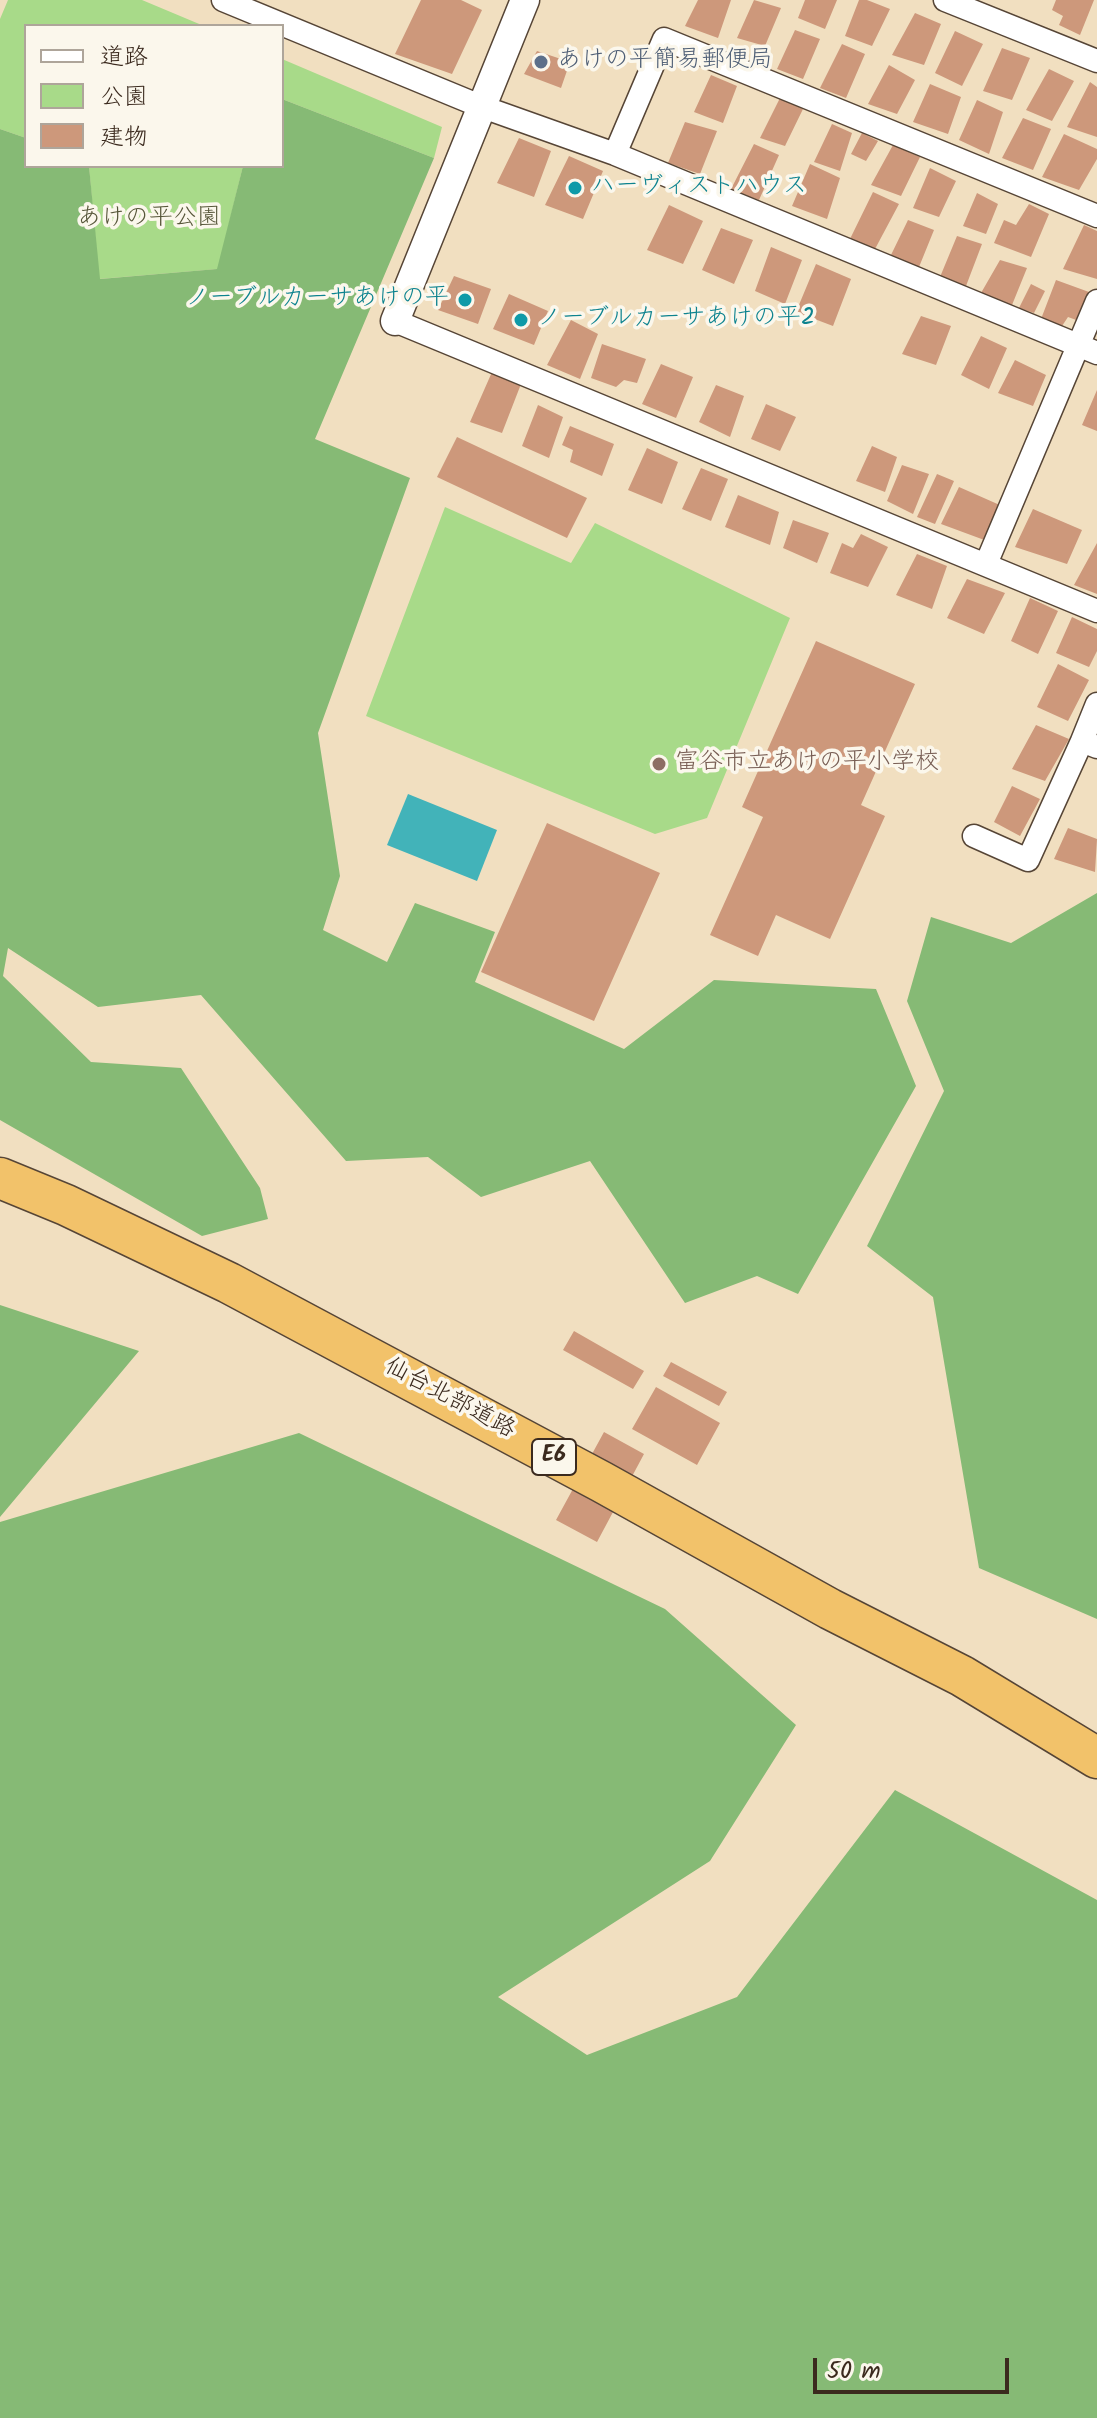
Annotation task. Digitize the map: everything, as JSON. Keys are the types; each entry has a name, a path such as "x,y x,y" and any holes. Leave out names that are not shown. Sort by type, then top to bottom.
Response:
{"highway":[{"name":"仙台北部道路","path":"0,1178 66,1205 229,1283 602,1482 830,1609 962,1676 1097,1758"}],"street":[{"path":"223,0 281,24"},
{"path":"525,0 395,321 1097,611"},
{"path":"945,0 1097,61"},
{"path":"284,25 480,106 615,154 1088,349"},
{"path":"615,154 664,39 1097,216"},
{"path":"986,564 1088,349 1097,301"},
{"path":"974,836 1028,860 1089,744 1097,704"}],"green space":[{"path":"8,0 142,0 199,24 24,24 24,137 0,129 0,19"},
{"path":"284,60 442,127 434,158 284,100"},
{"path":"284,100 434,158 315,439 410,478 318,733 340,876 323,930 387,962 415,903 495,932 475,982 624,1049 714,980 876,989 916,1086 798,1294 757,1276 685,1303 590,1161 481,1197 428,1157 346,1161 201,995 98,1007 8,948 3,976 91,1062 181,1068 260,1188 268,1219 202,1236 0,1120 0,129 24,137 24,168 89,168 100,279 217,269 242,168 284,168"},
{"name":"あけの平公園","path":"89,168 243,168 218,269 99,279"},
{"path":"445,507 571,563 595,523 790,618 707,818 655,834 366,716"},
{"path":"1097,893 1097,1619 979,1568 933,1297 867,1246 944,1091 907,1001 931,917 1011,943"},
{"path":"0,1305 139,1351 0,1517"},
{"path":"299,1433 665,1609 796,1725 710,1861 498,1997 587,2055 737,1997 895,1790 1097,1900 1097,2418 0,2418 0,1522"}],"water":[{"path":"408,794 497,830 477,881 387,845"}],"building":[{"path":"421,0 461,0 482,10 452,74 395,54"},
{"path":"698,0 731,0 718,38 685,26"},
{"path":"754,0 781,8 765,46 737,38"},
{"path":"805,0 837,0 825,29 798,18"},
{"path":"859,0 890,9 872,46 845,36"},
{"path":"1056,0 1094,0 1080,35 1059,25 1063,16 1052,10"},
{"path":"915,13 941,24 924,65 892,55"},
{"path":"795,30 820,39 803,79 777,69"},
{"path":"955,31 983,44 962,86 935,73"},
{"path":"842,44 865,54 846,98 820,88"},
{"path":"1002,48 1030,58 1012,100 983,91"},
{"path":"537,51 570,62 561,88 524,74"},
{"path":"889,65 915,80 897,114 868,104"},
{"path":"1049,69 1074,81 1052,121 1026,110"},
{"path":"711,75 737,86 723,123 694,112"},
{"path":"1090,82 1097,87 1097,137 1067,127"},
{"path":"930,84 961,97 948,134 913,122"},
{"path":"780,98 803,109 785,146 760,138"},
{"path":"977,100 1003,112 989,154 959,140"},
{"path":"1023,118 1051,129 1033,170 1002,158"},
{"path":"685,122 717,131 700,174 668,163"},
{"path":"832,124 852,133 840,171 814,162"},
{"path":"862,133 878,141 866,161 851,154"},
{"path":"1064,134 1097,149 1097,159 1079,190 1042,177"},
{"path":"519,138 551,151 534,197 497,183"},
{"path":"754,144 779,155 759,200 730,191"},
{"path":"893,145 920,157 901,196 871,185"},
{"name":"ハーヴィストハウス","path":"569,156 603,171 583,219 545,205"},
{"path":"810,164 840,178 827,219 792,206"},
{"path":"930,168 956,181 939,217 913,208"},
{"path":"873,192 899,204 875,249 849,241"},
{"path":"977,193 998,204 986,234 963,226"},
{"path":"1029,204 1049,214 1031,257 994,243 1004,220 1016,225"},
{"path":"669,205 703,221 683,264 647,250"},
{"path":"908,220 934,230 919,267 891,255"},
{"path":"1084,225 1097,231 1097,279 1063,269"},
{"path":"721,228 753,240 734,284 702,270"},
{"path":"957,236 982,244 966,286 940,277"},
{"path":"771,247 802,260 785,304 755,291"},
{"path":"1000,260 1027,268 1012,305 981,293"},
{"path":"816,264 851,279 833,326 796,312"},
{"name":"ノーブルカーサあけの平","path":"454,276 491,289 478,324 438,310"},
{"path":"1056,280 1089,292 1079,321 1068,317 1062,326 1041,319"},
{"path":"1031,284 1045,291 1034,313 1019,308"},
{"name":"ノーブルカーサあけの平2","path":"509,294 548,311 534,345 493,329"},
{"path":"921,316 951,326 936,365 902,354"},
{"path":"571,320 598,334 580,379 547,365"},
{"path":"981,336 1007,348 989,389 961,375"},
{"path":"602,344 646,359 637,383 624,380 616,387 591,378"},
{"path":"1015,360 1046,375 1033,406 998,393"},
{"path":"661,364 693,377 676,418 642,404"},
{"path":"492,372 521,384 502,433 470,422"},
{"path":"716,385 744,396 730,437 699,422"},
{"path":"1097,390 1097,431 1082,425"},
{"path":"766,404 796,417 780,451 751,439"},
{"path":"538,405 563,417 549,458 522,446"},
{"path":"570,426 614,444 602,476 570,462 573,450 562,445"},
{"path":"457,437 587,498 567,538 437,477"},
{"path":"872,446 897,457 885,492 856,481"},
{"path":"647,448 678,462 662,504 628,490"},
{"path":"902,465 929,474 913,514 887,501"},
{"path":"701,468 728,479 711,521 682,509"},
{"path":"937,474 954,481 935,524 917,517"},
{"path":"959,487 1002,506 987,541 941,524"},
{"path":"738,495 779,512 770,545 725,527"},
{"path":"1033,509 1082,530 1067,564 1015,547"},
{"path":"793,520 829,533 817,563 783,548"},
{"path":"861,534 888,547 868,587 830,573 842,543 853,548"},
{"path":"1097,543 1097,594 1074,585"},
{"path":"917,554 947,566 932,609 896,595"},
{"path":"967,579 1005,593 984,634 947,618"},
{"path":"1030,598 1058,611 1038,654 1011,641"},
{"path":"1072,617 1097,629 1097,651 1089,667 1056,653"},
{"path":"816,641 915,684 861,805 885,816 830,939 776,915 758,956 710,935 763,817 742,807"},
{"path":"1058,664 1089,680 1068,721 1037,707"},
{"path":"1036,725 1069,739 1045,781 1012,769"},
{"path":"1012,786 1040,799 1020,836 994,822"},
{"path":"547,823 660,873 594,1021 481,972"},
{"path":"1068,828 1097,839 1095,872 1054,859"},
{"path":"574,1331 644,1371 633,1389 563,1350"},
{"path":"671,1362 727,1392 719,1406 663,1376"},
{"path":"656,1387 720,1423 697,1465 632,1429"},
{"path":"604,1432 644,1454 597,1542 556,1520"}],"place":[{"name":"あけの平簡易郵便局","path":"541,62"},
{"name":"ハーヴィストハウス","path":"575,188"},
{"name":"ノーブルカーサあけの平","path":"465,300"},
{"name":"ノーブルカーサあけの平2","path":"521,320"},
{"name":"富谷市立あけの平小学校","path":"659,764"}]}
